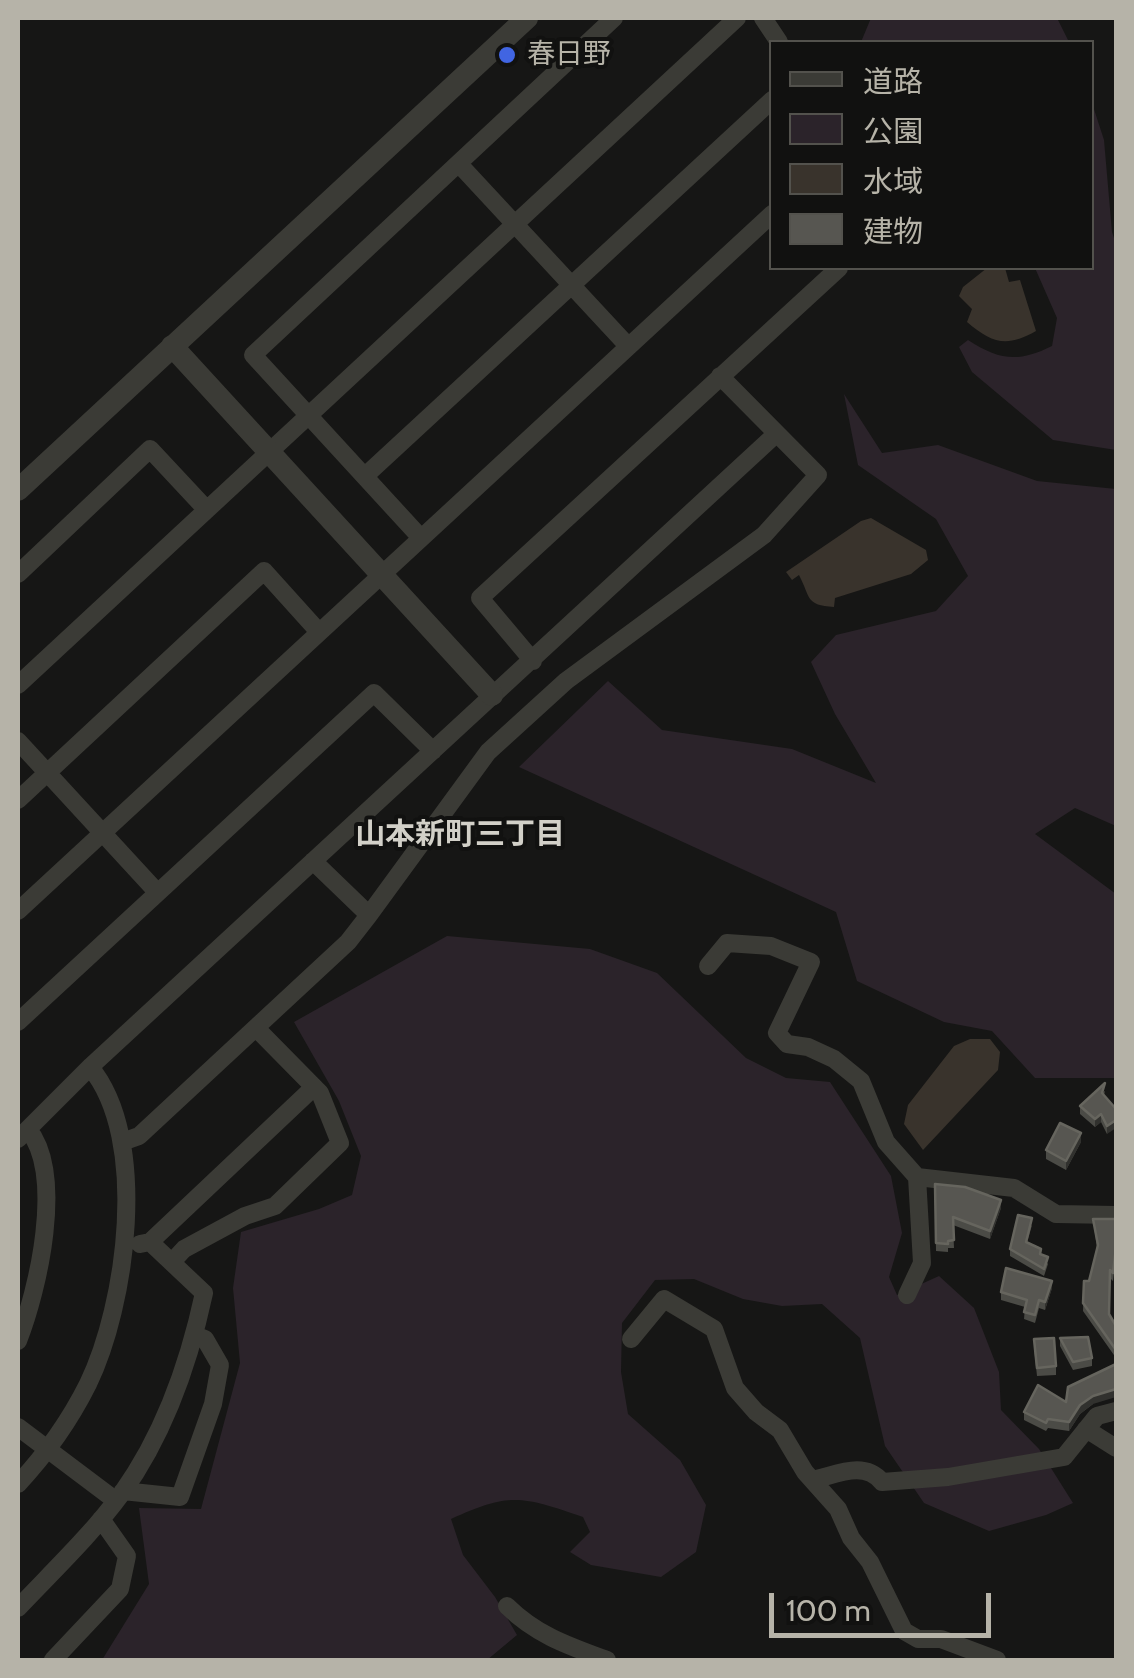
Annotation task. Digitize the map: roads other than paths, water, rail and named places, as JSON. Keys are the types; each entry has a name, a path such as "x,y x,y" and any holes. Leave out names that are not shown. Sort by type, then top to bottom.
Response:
{"street":[{"path":"18,490 526,18"},
{"path":"421,538 253,355 614,18"},
{"path":"18,684 738,18"},
{"path":"763,18 778,40"},
{"path":"365,476 769,103"},
{"path":"460,164 628,346"},
{"path":"18,911 769,217"},
{"path":"533,661 480,598 836,270"},
{"path":"172,346 492,695"},
{"path":"122,1142 139,1136 348,942 488,752 566,681 764,535 818,476 720,376"},
{"path":"18,1341 30,1311 45,1234 46,1202 39,1142 23,1134 90,1067 776,434"},
{"path":"18,574 150,449 206,508"},
{"path":"18,800 264,571 319,632"},
{"path":"18,1022 374,693 433,751"},
{"path":"18,742 157,892"},
{"path":"313,861 368,915"},
{"path":"708,966 728,943 772,946 810,962 777,1033 786,1044 834,1059 861,1081 886,1142 917,1178 922,1263 907,1294"},
{"path":"172,1262 184,1249 245,1216 275,1206 340,1143 320,1094 256,1028"},
{"path":"18,1484 49,1450 88,1384 104,1345 125,1248 122,1142 104,1084 90,1067"},
{"path":"125,1248 150,1242 313,1088"},
{"path":"917,1178 1014,1188 1056,1214 1116,1215"},
{"path":"18,1608 119,1496 163,1423 195,1335 204,1293 150,1242"},
{"path":"631,1339 664,1299 714,1329 735,1388 756,1412 780,1430 812,1480 838,1509 904,1631 918,1639 941,1639 997,1660"},
{"path":"18,1426 119,1496 180,1497 213,1404 220,1365 205,1339 195,1335"},
{"path":"812,1480 864,1468 882,1482 893,1482 1064,1456 1097,1416 1116,1411"},
{"path":"1086,1429 1116,1448"},
{"path":"53,1660 120,1589 126,1556 101,1519"},
{"path":"507,1606 548,1638 607,1660"}],"water":[{"path":"984,270 1006,270 1009,282 1020,280 1036,331 1008,341 984,335 967,322 972,309 959,296 963,287"},
{"path":"871,518 926,550 928,560 911,574 835,598 834,607 813,602 799,575 792,580 786,572"},
{"path":"970,1039 990,1039 1000,1052 998,1070 923,1150 904,1124 908,1105 954,1046"}],"place":[{"name":"春日野","path":"507,55"}],"district":[{"name":"山本新町三丁目","path":"460,835"}]}
